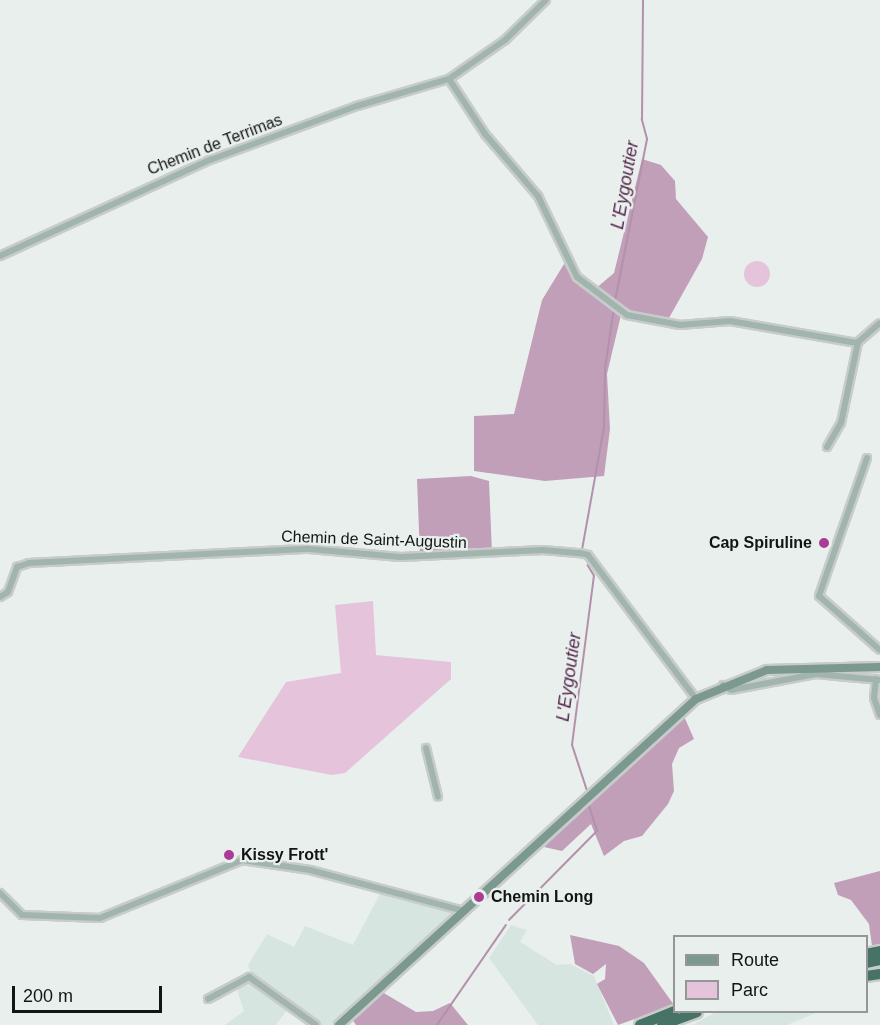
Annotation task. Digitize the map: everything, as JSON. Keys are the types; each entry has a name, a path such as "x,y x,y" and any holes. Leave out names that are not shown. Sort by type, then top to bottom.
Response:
{"highway":[{"path":"640,1025 673,1012"},
{"path":"662,1025 692,1013"}],"main road":[{"path":"339,1025 696,699 727,687 736,679 781,669 880,667"}],"street":[{"name":"Chemin de Terrimas","path":"0,256 210,160 357,106 449,79 505,40 546,0"},
{"path":"449,79 485,134 538,196 577,277 627,315 680,325 730,321 858,342"},
{"path":"827,447 841,423 858,342 880,323"},
{"path":"867,458 819,596 880,650"},
{"name":"Chemin de Saint-Augustin","path":"0,597 8,592 17,567 29,563 309,549 418,558 543,550 580,553 588,555 696,699"},
{"path":"727,687 785,678 845,674 878,679 874,698 880,715"},
{"path":"426,748 438,797"},
{"path":"0,893 22,915 100,918 242,860 310,870 464,911"},
{"path":"208,999 249,977 316,1025"}],"shaded area":[{"path":"642,159 661,165 675,181 676,199 708,237 702,259 669,318 635,313 595,289 614,273"},
{"path":"564,264 621,315 607,374 610,429 604,476 545,481 474,471 474,416 514,414 542,300"},
{"path":"471,476 489,481 492,553 420,556 417,479"},
{"path":"683,714 694,739 679,748 672,764 674,791 668,804 642,836 624,841 604,856 591,824 562,851 544,847"},
{"path":"880,871 880,944 872,946 869,924 851,900 838,895 834,883"},
{"path":"382,890 454,913 334,1025 320,1025 250,971 248,965 267,934 294,947 305,926 353,945"},
{"path":"511,925 527,930 520,942 557,965 570,964 594,976 614,1025 538,1025 489,958"},
{"path":"570,935 619,946 644,963 673,1005 618,1025 597,984 605,979 606,964 593,974 575,964"},
{"path":"249,979 289,1007 276,1025 225,1025 244,1011 236,987"},
{"path":"382,992 416,1012 433,1011 450,1003 468,1025 356,1025 352,1019"},
{"path":"714,1013 816,1013 787,1025 692,1025"}],"green space":[{"path":"757,261 766,265 770,274 766,283 757,287 748,283 744,274 748,265"},
{"path":"373,601 376,655 451,662 451,679 345,773 332,775 238,757 286,682 341,673 335,605"}],"waterway":[{"name":"L'Eygoutier","path":"615,301 647,139 642,120 643,0"},
{"name":"L'Eygoutier","path":"582,550 604,428 605,369 614,308"},
{"name":"L'Eygoutier","path":"587,791 572,745 594,576 588,566"},
{"name":"L'Eygoutier","path":"509,920 597,831 589,806"},
{"name":"L'Eygoutier","path":"437,1025 506,925"}],"place":[{"name":"Cap Spiruline","path":"824,543"},
{"name":"Kissy Frott'","path":"229,855"},
{"name":"Chemin Long","path":"479,897"}]}
